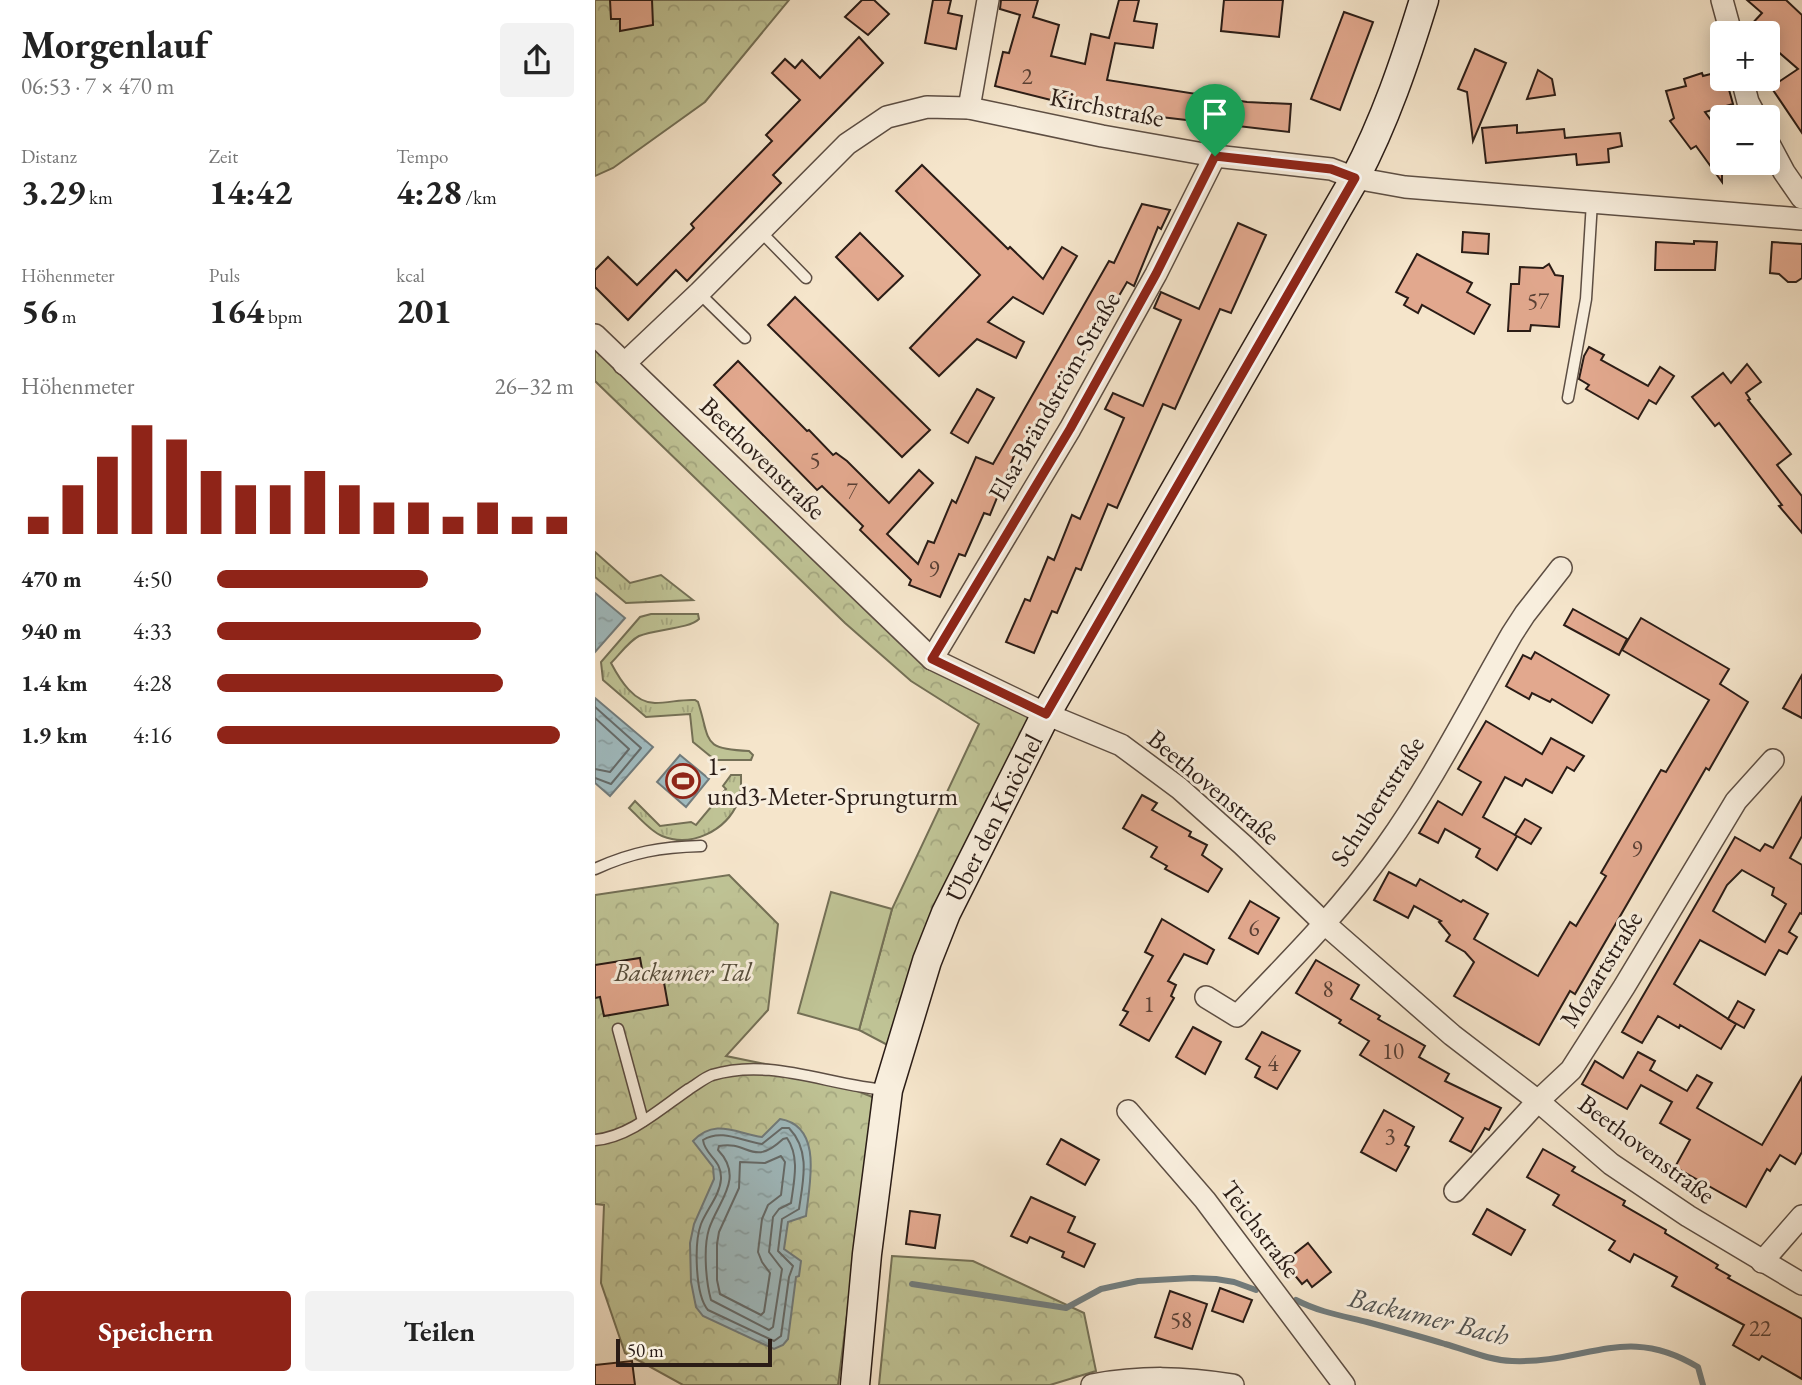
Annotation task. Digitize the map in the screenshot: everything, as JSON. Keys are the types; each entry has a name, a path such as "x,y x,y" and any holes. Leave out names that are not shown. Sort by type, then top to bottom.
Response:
{"main road":[{"name":"Über den Knöchel","path":"855,1385 888,1090 927,961 941,925 1046,714 1377,136 1402,72 1424,0"}],"street":[{"path":"969,108 988,0"},
{"path":"1722,0 1728,21"},
{"name":"Kirchstraße","path":"624,364 699,293 847,144 887,117 927,107 969,108 1215,156 1331,169 1355,178 1405,187 1802,219"},
{"name":"Elsa-Brändström-Straße","path":"932,659 1070,429 1156,274 1215,156"},
{"path":"1780,164 1802,198"},
{"name":"Beethovenstraße","path":"595,335 932,659 1046,714 1121,745 1179,788 1325,924 1452,1035 1538,1101 1612,1164 1688,1216 1802,1284"},
{"name":"Schubertstraße","path":"1206,997 1237,1016 1325,924 1386,847 1512,634 1561,568"},
{"name":"Mozartstraße","path":"1455,1191 1538,1101 1571,1070 1736,801 1773,760"},
{"name":"Teichstraße","path":"1128,1111 1205,1200 1344,1385"},
{"path":"1762,1262 1802,1216"},
{"path":"1092,1385 1122,1379 1178,1377 1233,1385"}],"lane":[{"path":"1568,398 1586,299 1592,202"},
{"path":"760,232 806,278"},
{"path":"699,293 745,338"},
{"path":"595,869 642,851 701,846"},
{"path":"618,1029 642,1121"},
{"path":"595,1140 611,1139 709,1076 733,1071 773,1068 859,1088 888,1090"}],"green space":[{"path":"595,0 789,0 705,102 613,168 595,176"},
{"path":"595,335 909,635 1046,714 899,1051 859,1030 892,909 979,724 911,681 845,623 595,381"},
{"path":"595,552 630,583 661,575 693,600 626,603 595,577"},
{"path":"651,614 698,614 699,619 688,625 635,638 611,663 619,676 634,695 647,702 695,700 698,702 710,741 723,748 749,751 753,755 751,760 715,760 693,742 690,714 646,717 603,680 601,662 640,617"},
{"path":"731,775 741,775 738,802 716,829 696,838 684,840 662,836 629,808 635,801 660,826 691,822 696,825 726,789 723,786"},
{"name":"Backumer Tal","path":"729,875 778,924 768,1010 726,1056 814,1074 875,1098 838,1385 683,1385 625,1353 601,1283 604,1205 595,1204 595,895"},
{"path":"831,892 892,909 859,1030 798,1013"},
{"path":"892,1256 973,1261 1084,1313 1096,1371 1050,1385 879,1385"}],"water":[{"path":"595,593 625,618 595,652"},
{"path":"595,698 653,747 610,796 595,783"},
{"name":"1- und3-Meter-Sprungturm","path":"680,755 709,779 686,807 657,782"},
{"path":"780,1119 794,1124 803,1133 811,1159 811,1174 806,1216 788,1222 784,1249 801,1261 799,1276 796,1277 788,1339 774,1349 703,1316 696,1307 691,1282 690,1243 694,1224 714,1179 713,1167 693,1141 709,1130 717,1129 762,1137"}],"building":[{"path":"610,0 652,0 653,25 620,31 620,19 611,19"},
{"path":"862,0 874,0 889,14 868,35 845,17"},
{"path":"933,0 951,0 948,13 962,16 956,49 925,43"},
{"path":"1001,0 1038,0 1033,17 1059,25 1051,56 1085,64 1091,34 1109,38 1119,0 1139,0 1134,21 1157,24 1153,48 1115,43 1107,80 1247,102 1291,104 1289,132 1135,114 1052,95 1051,100 995,86 1003,52 1009,53 1020,15 1000,9"},
{"path":"1224,0 1283,0 1279,37 1221,31"},
{"path":"1747,0 1786,0 1802,15 1802,133 1774,91 1780,91 1780,81 1798,69 1780,53 1780,21 1755,21 1762,13"},
{"path":"1344,12 1373,22 1340,110 1311,99"},
{"path":"859,37 883,63 773,175 781,183 687,281 676,270 628,320 595,287 595,270 608,257 637,285 694,228 691,224 772,141 766,135 800,100 772,73 785,59 795,68 802,60 820,78"},
{"path":"1475,49 1506,63 1473,141 1467,92 1458,89"},
{"path":"1538,70 1552,79 1555,95 1527,99"},
{"path":"1702,73 1703,76 1710,74 1710,91 1729,91 1733,104 1710,105 1710,111 1705,112 1710,119 1710,165 1696,146 1691,149 1670,121 1674,118 1666,91 1686,86 1684,79"},
{"path":"1517,125 1517,133 1564,129 1565,138 1620,133 1622,146 1608,149 1609,162 1577,165 1576,154 1486,163 1482,128"},
{"path":"922,165 1008,249 1010,247 1043,279 1062,247 1077,256 1043,314 1013,297 988,322 1024,342 1016,358 977,339 939,376 910,348 980,275 896,191"},
{"path":"1142,204 1170,210 1161,229 1158,227 1134,286 1127,282 1029,452 1018,446 990,515 984,513 965,556 959,554 940,597 909,585 911,580 860,530 863,526 822,486 817,490 714,385 738,361 807,431 833,455 836,453 847,461 889,503 919,470 933,483 887,534 918,564 928,541 934,543 952,500 956,503 976,457 993,464 1109,261 1114,263"},
{"path":"1238,223 1266,235 1231,313 1220,309 1175,409 1163,404 1117,508 1108,504 1081,570 1076,568 1057,613 1052,611 1034,653 1006,642 1025,599 1030,601 1048,557 1054,560 1072,515 1080,519 1124,418 1105,409 1113,393 1143,406 1181,320 1154,308 1161,292 1199,309"},
{"path":"1463,232 1489,234 1488,254 1462,252"},
{"path":"860,233 903,276 878,300 836,257"},
{"path":"1694,241 1717,242 1715,270 1655,270 1656,242 1694,244"},
{"path":"1772,242 1802,244 1802,278 1796,282 1788,282 1779,274 1770,273"},
{"path":"1417,254 1472,283 1467,292 1490,305 1474,334 1422,305 1418,313 1404,305 1408,298 1396,292"},
{"path":"1549,264 1555,275 1563,276 1559,327 1531,325 1530,331 1508,331 1511,284 1519,284 1520,267 1543,268"},
{"path":"795,297 930,430 902,457 768,325"},
{"path":"1589,347 1604,355 1601,360 1648,386 1660,367 1674,376 1656,404 1649,400 1638,419 1586,389 1589,385 1579,379"},
{"path":"1747,364 1761,382 1746,393 1750,399 1748,400 1791,454 1777,465 1802,496 1802,533 1719,423 1715,426 1692,397 1723,373 1731,383"},
{"path":"977,389 994,398 968,443 951,433"},
{"path":"1573,609 1627,639 1619,655 1564,625"},
{"path":"1641,618 1729,669 1720,684 1748,702 1709,770 1706,768 1575,994 1570,991 1539,1045 1454,996 1474,962 1465,952 1446,941 1450,935 1439,922 1441,921 1414,906 1408,918 1374,900 1389,872 1416,886 1420,879 1488,914 1474,939 1538,976 1570,922 1576,926 1606,876 1601,873 1661,770 1666,772 1709,700 1622,650"},
{"path":"1535,652 1609,695 1592,723 1552,699 1550,702 1532,693 1529,699 1506,686 1523,655 1531,659"},
{"path":"1802,675 1802,718 1783,708"},
{"path":"1486,721 1542,754 1551,738 1584,756 1574,771 1567,767 1552,793 1526,779 1522,786 1505,777 1483,817 1517,836 1497,870 1476,857 1480,849 1445,829 1438,843 1419,833 1438,801 1462,815 1481,782 1458,769"},
{"path":"1142,795 1157,803 1152,810 1191,832 1189,836 1207,845 1202,855 1222,869 1208,892 1165,869 1167,866 1151,857 1157,847 1123,828"},
{"path":"1802,797 1802,836 1790,858 1802,865 1802,914 1800,913 1789,932 1797,937 1787,954 1779,950 1765,975 1700,940 1674,984 1736,1024 1721,1049 1680,1025 1679,1028 1658,1016 1642,1043 1622,1032 1735,837 1760,851 1765,844 1773,848","holes":["1742,870 1774,888 1772,895 1786,904 1765,942 1713,911 1727,885"]},
{"path":"1525,819 1541,828 1531,844 1515,835"},
{"path":"1250,901 1279,918 1258,954 1229,938"},
{"path":"1162,919 1214,950 1207,964 1184,954 1168,981 1176,985 1171,996 1174,998 1149,1041 1120,1025 1128,1012 1123,1010 1153,956 1145,952"},
{"path":"640,958 644,980 663,977 668,1005 604,1016 600,997 595,998 595,965"},
{"path":"1316,960 1359,985 1351,999 1380,1016 1378,1019 1425,1046 1419,1057 1449,1074 1445,1081 1501,1108 1489,1130 1485,1128 1471,1152 1450,1141 1463,1118 1360,1055 1369,1041 1339,1023 1341,1020 1296,993"},
{"path":"1738,1001 1754,1010 1744,1028 1728,1019"},
{"path":"1193,1027 1221,1042 1205,1074 1176,1057"},
{"path":"1262,1032 1300,1051 1277,1089 1255,1077 1260,1067 1246,1059"},
{"path":"1638,1052 1655,1061 1650,1070 1687,1091 1697,1075 1712,1083 1697,1108 1762,1145 1802,1077 1802,1152 1795,1164 1780,1155 1770,1171 1767,1169 1746,1207 1675,1167 1690,1140 1660,1123 1672,1102 1641,1085 1627,1109 1582,1084 1595,1061 1623,1078"},
{"path":"1384,1110 1414,1127 1405,1145 1409,1147 1396,1171 1361,1152"},
{"path":"1061,1139 1099,1160 1085,1185 1047,1164"},
{"path":"1543,1149 1575,1167 1572,1171 1625,1201 1623,1205 1718,1265 1716,1268 1730,1276 1728,1278 1802,1319 1802,1379 1762,1356 1759,1360 1733,1345 1744,1325 1672,1286 1677,1277 1634,1254 1630,1262 1609,1250 1615,1241 1553,1205 1559,1195 1527,1177"},
{"path":"1031,1197 1075,1217 1068,1232 1095,1244 1084,1267 1062,1257 1064,1252 1030,1237 1027,1243 1011,1236"},
{"path":"1487,1209 1525,1230 1511,1255 1473,1234"},
{"path":"910,1211 940,1215 935,1248 906,1244"},
{"path":"1308,1243 1331,1272 1312,1287 1307,1280 1302,1284 1284,1262"},
{"path":"1220,1288 1252,1300 1243,1322 1212,1311"},
{"path":"1170,1291 1207,1304 1192,1349 1155,1337"},
{"path":"632,1361 635,1385 595,1385 595,1365"}],"waterway":[{"name":"Backumer Bach","path":"912,1284 1066,1308 1101,1289 1138,1281 1216,1279 1256,1290"},
{"name":"Backumer Bach","path":"1296,1300 1313,1308 1503,1360 1538,1360 1606,1349 1649,1348 1672,1354 1698,1367 1703,1385"}],"place":[{"name":"1- und3-Meter-Sprungturm","path":"683,781"}],"route":[{"path":"1215,156 1331,169 1355,178 1046,714 932,659 1070,429 1156,274 1215,156"}]}
